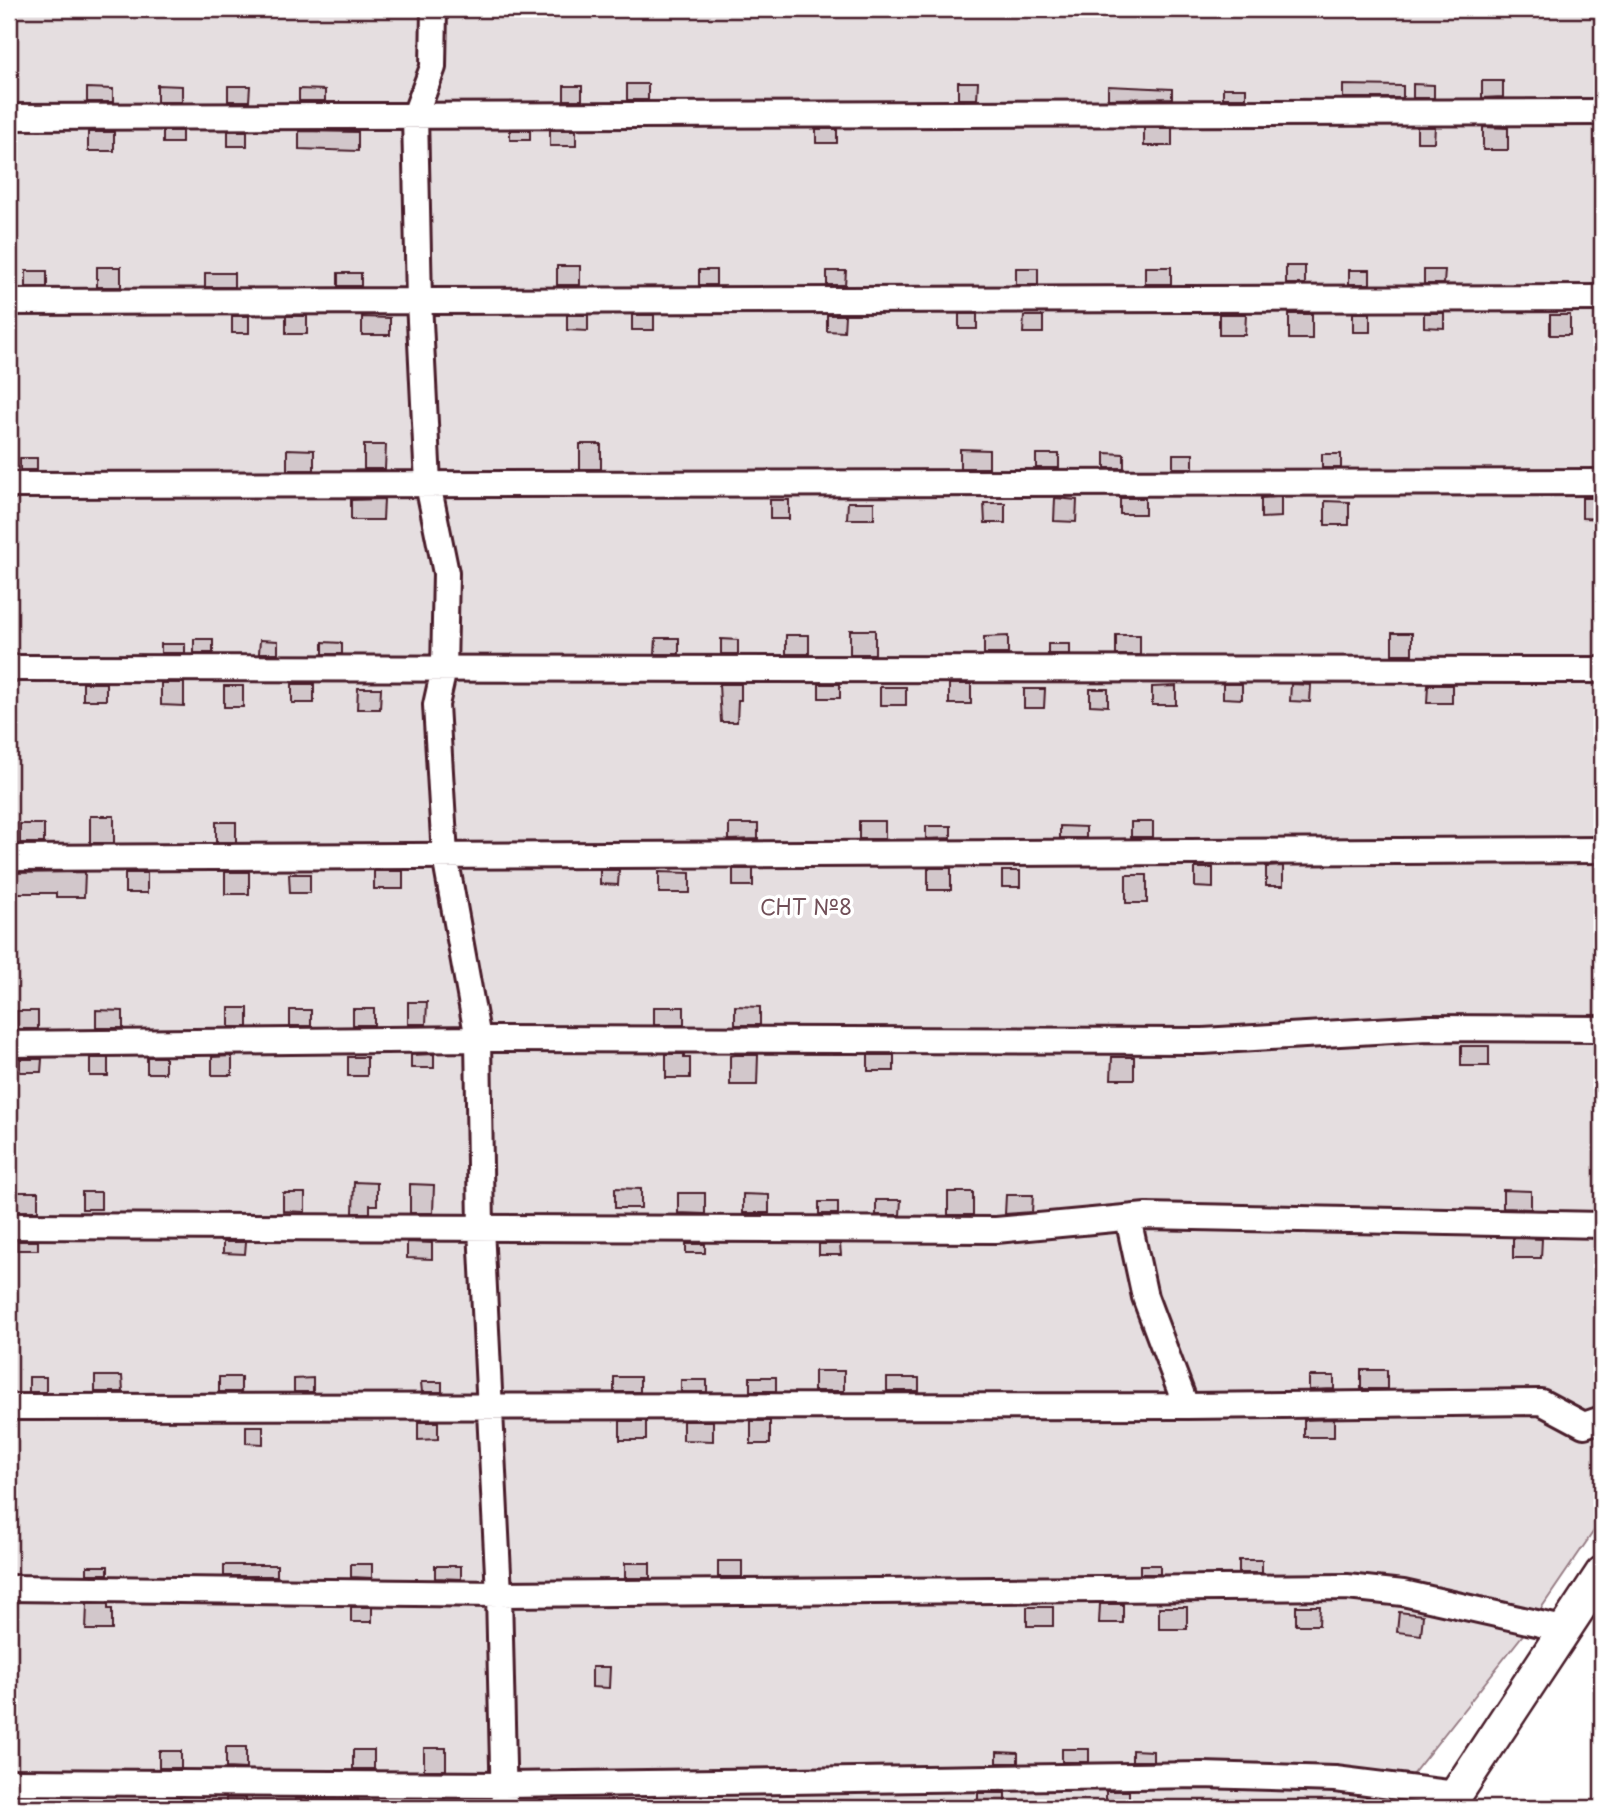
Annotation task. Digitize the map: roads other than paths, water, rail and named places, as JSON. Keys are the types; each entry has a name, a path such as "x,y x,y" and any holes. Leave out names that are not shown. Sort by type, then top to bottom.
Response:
{"main road":[{"path":"1452,1801 1602,1573"}],"street":[{"path":"434,9 433,67 415,116 419,301 428,484 446,573 444,669 436,705 445,856 478,1039 481,1228 499,1594 504,1797"},
{"path":"9,117 1602,112"},
{"path":"9,302 1602,298"},
{"path":"9,485 1602,482"},
{"path":"9,668 1602,670"},
{"path":"9,858 1602,850"},
{"path":"9,1044 478,1039 1203,1041 1427,1028 1602,1029"},
{"path":"9,1226 996,1230 1160,1216 1602,1225"},
{"path":"1128,1217 1145,1297 1186,1406"},
{"path":"9,1407 1186,1406 1541,1402 1584,1425 1602,1419"},
{"path":"9,1588 499,1594 1347,1587 1403,1593 1563,1629"},
{"path":"9,1782 504,1797 1202,1775 1335,1779 1452,1801"}],"park label":[{"name":"СНТ №8","path":"806,908"}]}
